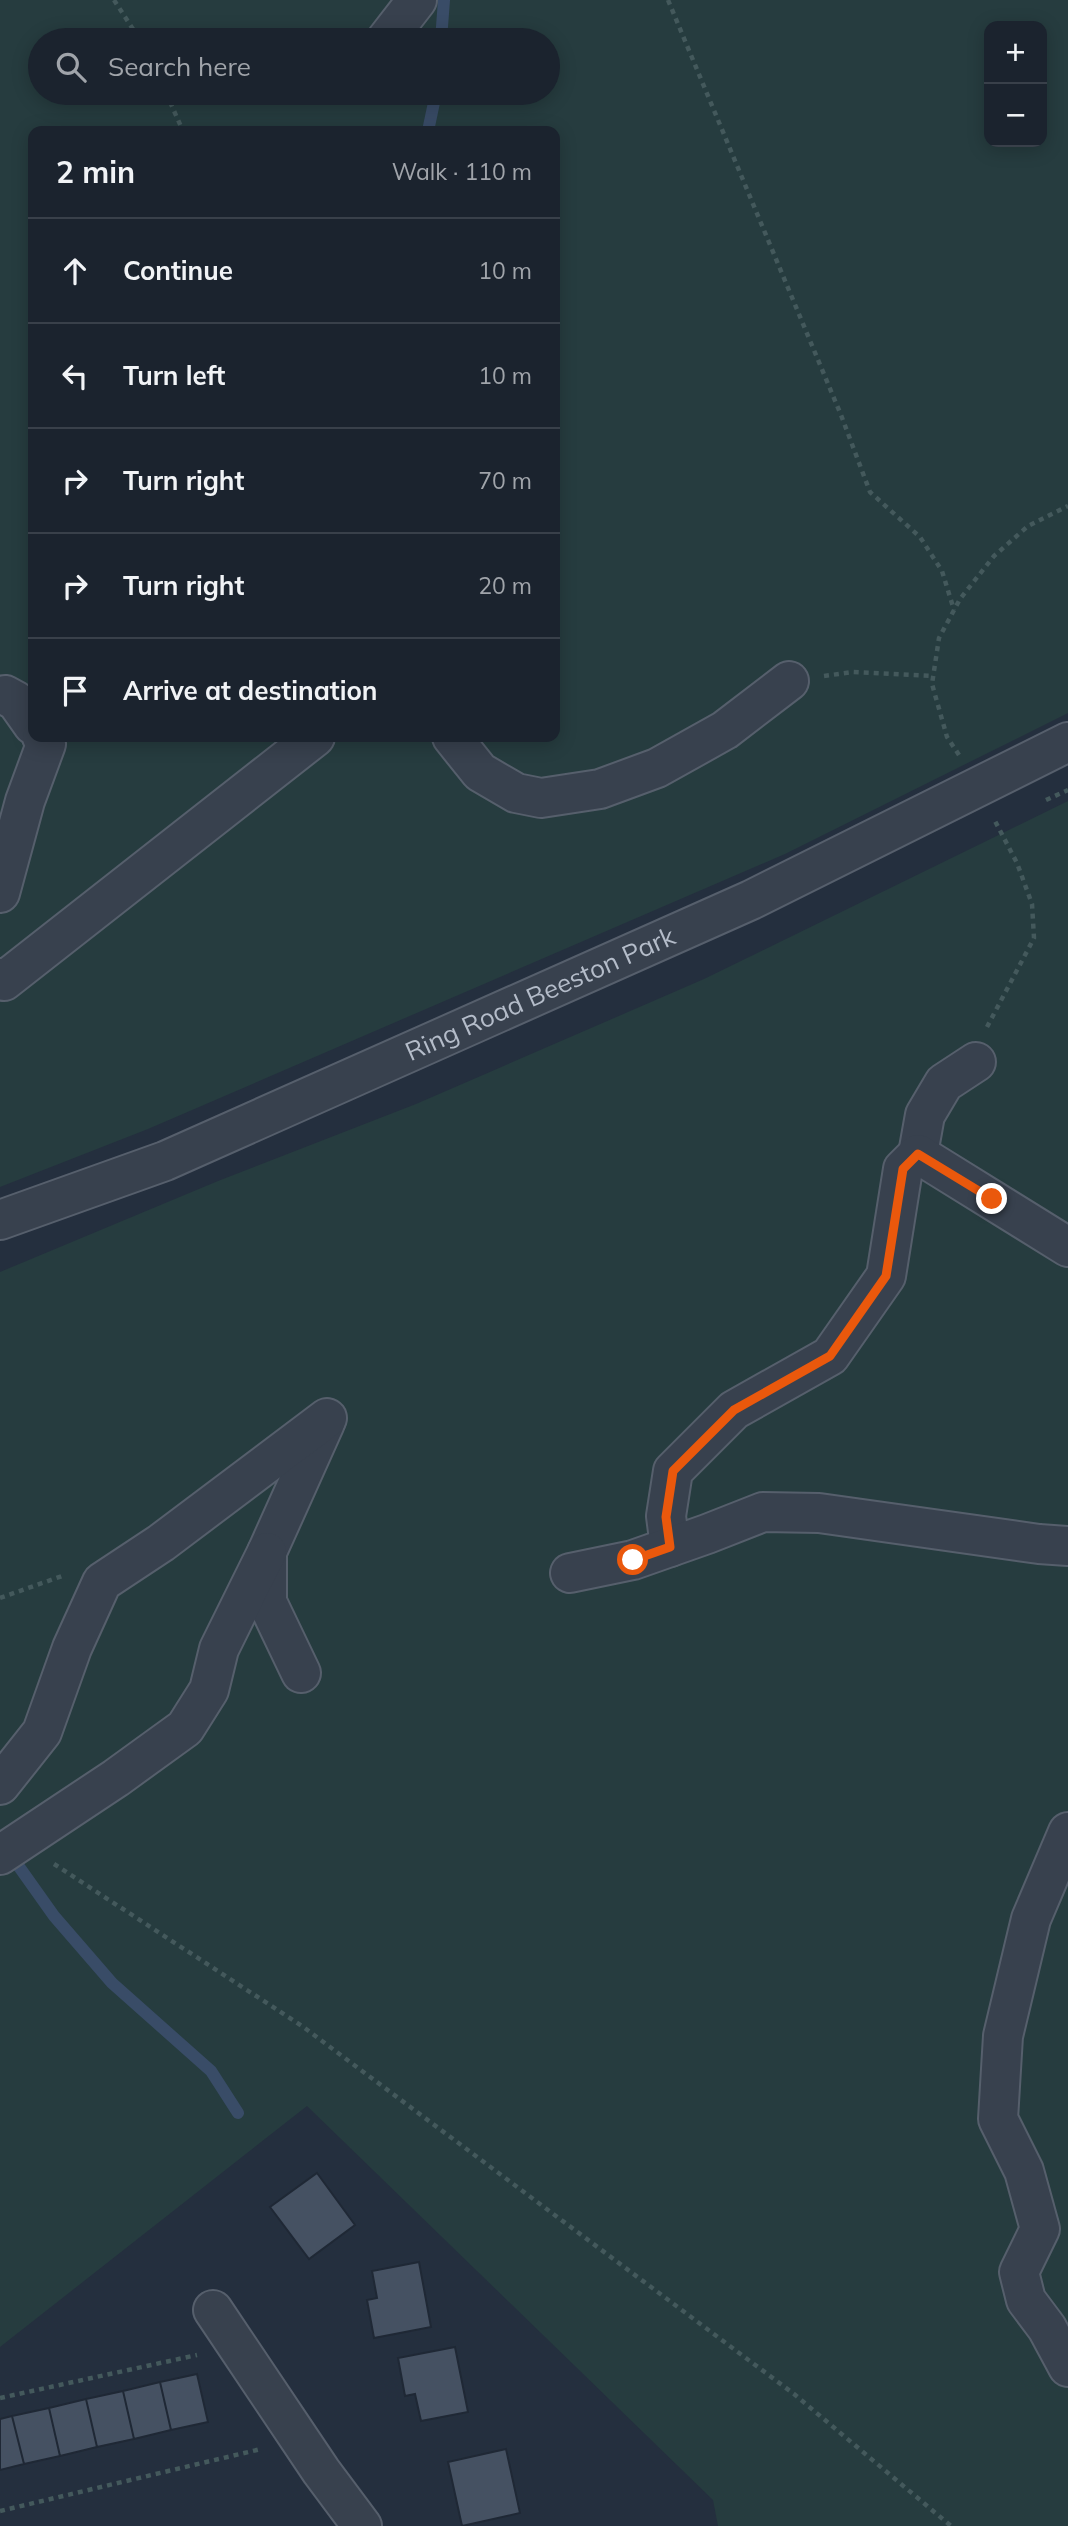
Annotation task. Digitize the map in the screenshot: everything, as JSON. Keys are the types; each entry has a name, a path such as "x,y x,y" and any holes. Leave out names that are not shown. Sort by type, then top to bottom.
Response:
{"street":[{"path":"395,28 417,0"},
{"path":"456,742 480,772 516,793 541,798 600,789 657,768 725,730 789,681"},
{"path":"5,695 16,701 28,718"},
{"path":"0,893 45,742"},
{"path":"0,978 4,981 309,742"},
{"name":"Ring Road Beeston Park","path":"0,1220 165,1161 738,906 1068,742"},
{"path":"670,1547 666,1517 673,1471 734,1410 830,1356 886,1276 903,1169 918,1154 925,1115 944,1083 976,1062"},
{"path":"918,1154 1068,1247"},
{"path":"0,1785 42,1732 72,1648 102,1582 161,1543 327,1418 267,1552 219,1649 209,1690 185,1728 13,1847"},
{"path":"570,1573 633,1560 763,1512 819,1513 1068,1546"},
{"path":"267,1552 267,1602 301,1674"},
{"path":"1068,1832 1031,1919 1003,2036 998,2119 1024,2171 1040,2229 1019,2272 1026,2300 1068,2367"},
{"path":"213,2310 300,2440 362,2526"}],"path":[{"path":"114,0 132,28"},
{"path":"668,0 841,415 870,492 920,537 942,572 954,610"},
{"path":"171,105 181,126"},
{"path":"789,681 852,672 933,676"},
{"path":"13,1847 35,1851 313,2034 794,2394 951,2526"},
{"path":"0,2398 238,2347"},
{"path":"0,2511 300,2440"}],"green space":[{"path":"0,0 1068,0 1068,713 785,854 148,1129 0,1187"},
{"path":"1068,801 1068,2526 718,2526 713,2500 307,2106 0,2347 0,1272 218,1181 416,1104 704,979"}],"building":[{"path":"317,2173 355,2225 309,2259 270,2207"},
{"path":"419,2262 431,2327 374,2338 367,2300 377,2298 372,2271"},
{"path":"455,2347 468,2412 421,2421 415,2394 405,2396 398,2358"},
{"path":"197,2374 208,2422 171,2430 160,2382"},
{"path":"160,2382 171,2430 134,2439 123,2391"},
{"path":"123,2391 134,2439 97,2447 86,2399"},
{"path":"86,2399 97,2447 60,2456 49,2408"},
{"path":"49,2408 60,2456 24,2464 12,2416"},
{"path":"12,2416 24,2464 0,2470 0,2419"},
{"path":"506,2449 520,2513 462,2526 448,2462"}],"waterway":[{"path":"442,28 444,0"},
{"path":"429,126 433,105"},
{"path":"10,1854 54,1916 112,1983 211,2071 238,2113"}],"route":[{"path":"633,1560 670,1547 666,1517 673,1471 734,1410 830,1356 886,1276 903,1169 918,1154 992,1199"}]}
